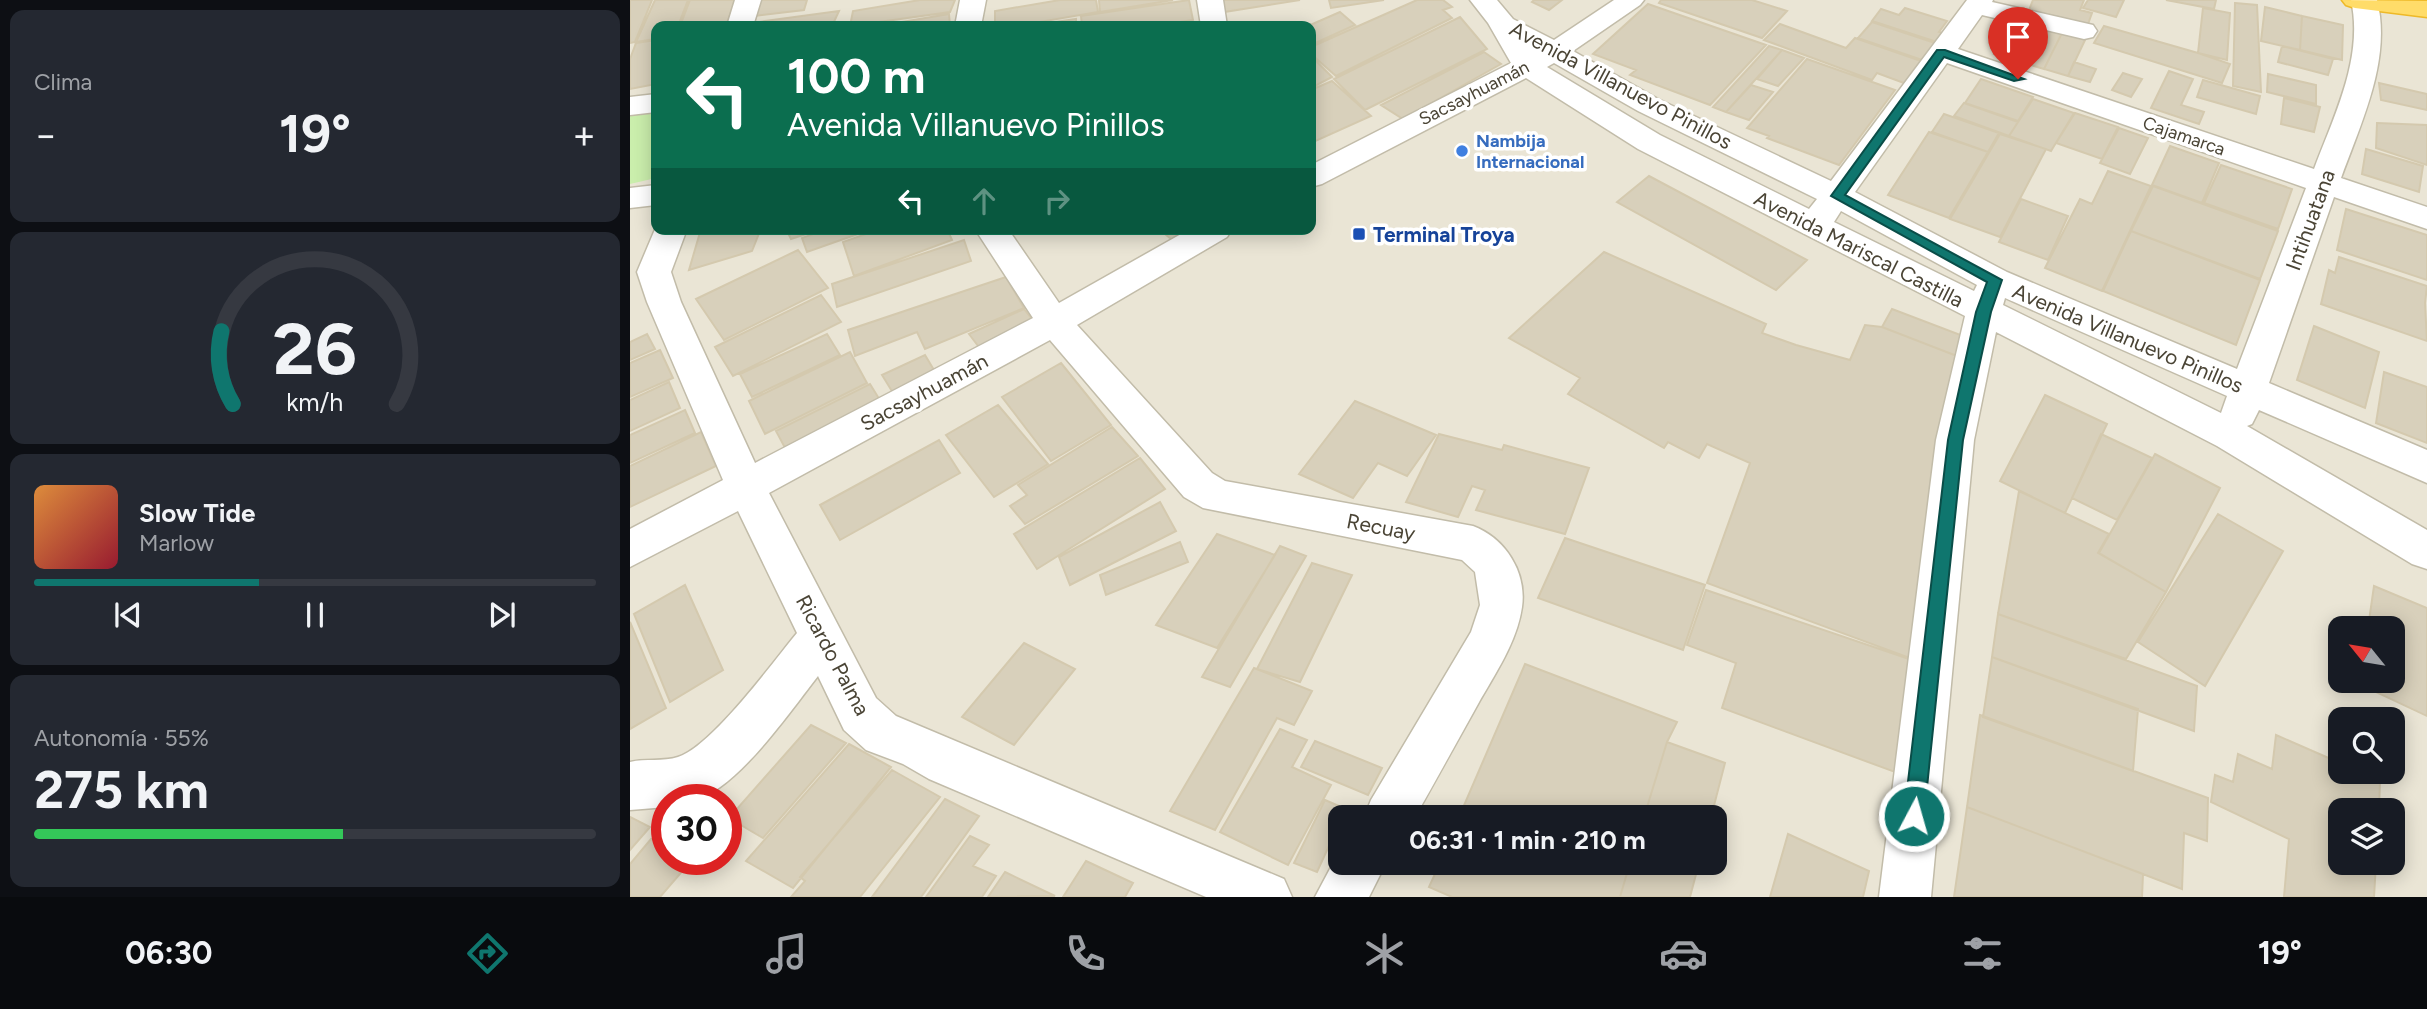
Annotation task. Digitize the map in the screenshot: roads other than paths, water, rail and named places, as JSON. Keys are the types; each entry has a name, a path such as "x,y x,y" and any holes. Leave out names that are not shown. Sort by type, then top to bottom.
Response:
{"highway":[{"path":"2361,0 2427,9"}],"street":[{"path":"742,21 748,0"},
{"path":"969,21 973,0"},
{"path":"1210,0 1213,21"},
{"name":"Sacsayhuamán","path":"1316,174 1540,59 1631,0"},
{"name":"Intihuatana","path":"2230,435 2249,390 2359,87 2370,24 2361,0"},
{"path":"1813,226 1978,3 2084,31"},
{"name":"Avenida Mariscal Castilla","path":"1492,10 1540,59 1648,142 1813,226 1989,296 2427,551"},
{"name":"Cajamarca","path":"1941,52 2427,218"},
{"name":"Avenida Villanuevo Pinillos","path":"1540,59 1648,105 1837,196 1989,296 2249,390 2427,467"},
{"path":"630,106 651,104"},
{"path":"630,198 651,196"},
{"name":"Ricardo Palma","path":"669,235 654,272 664,302 746,487 860,713 882,734 1266,897"},
{"name":"Recuay","path":"994,235 1054,322 1198,485 1217,496 1473,544 1492,561 1499,579 1501,605 1491,639 1395,805"},
{"name":"Sacsayhuamán","path":"630,549 1054,322 1206,235"},
{"path":"1905,897 1955,440 1989,296"},
{"path":"630,786 640,783 676,782 704,771 725,753 822,636"},
{"path":"1341,897 1354,875"}],"place":[{"name":"Nambija Internacional","path":"1462,151"},
{"name":"Terminal Troya","path":"1359,234"}]}
